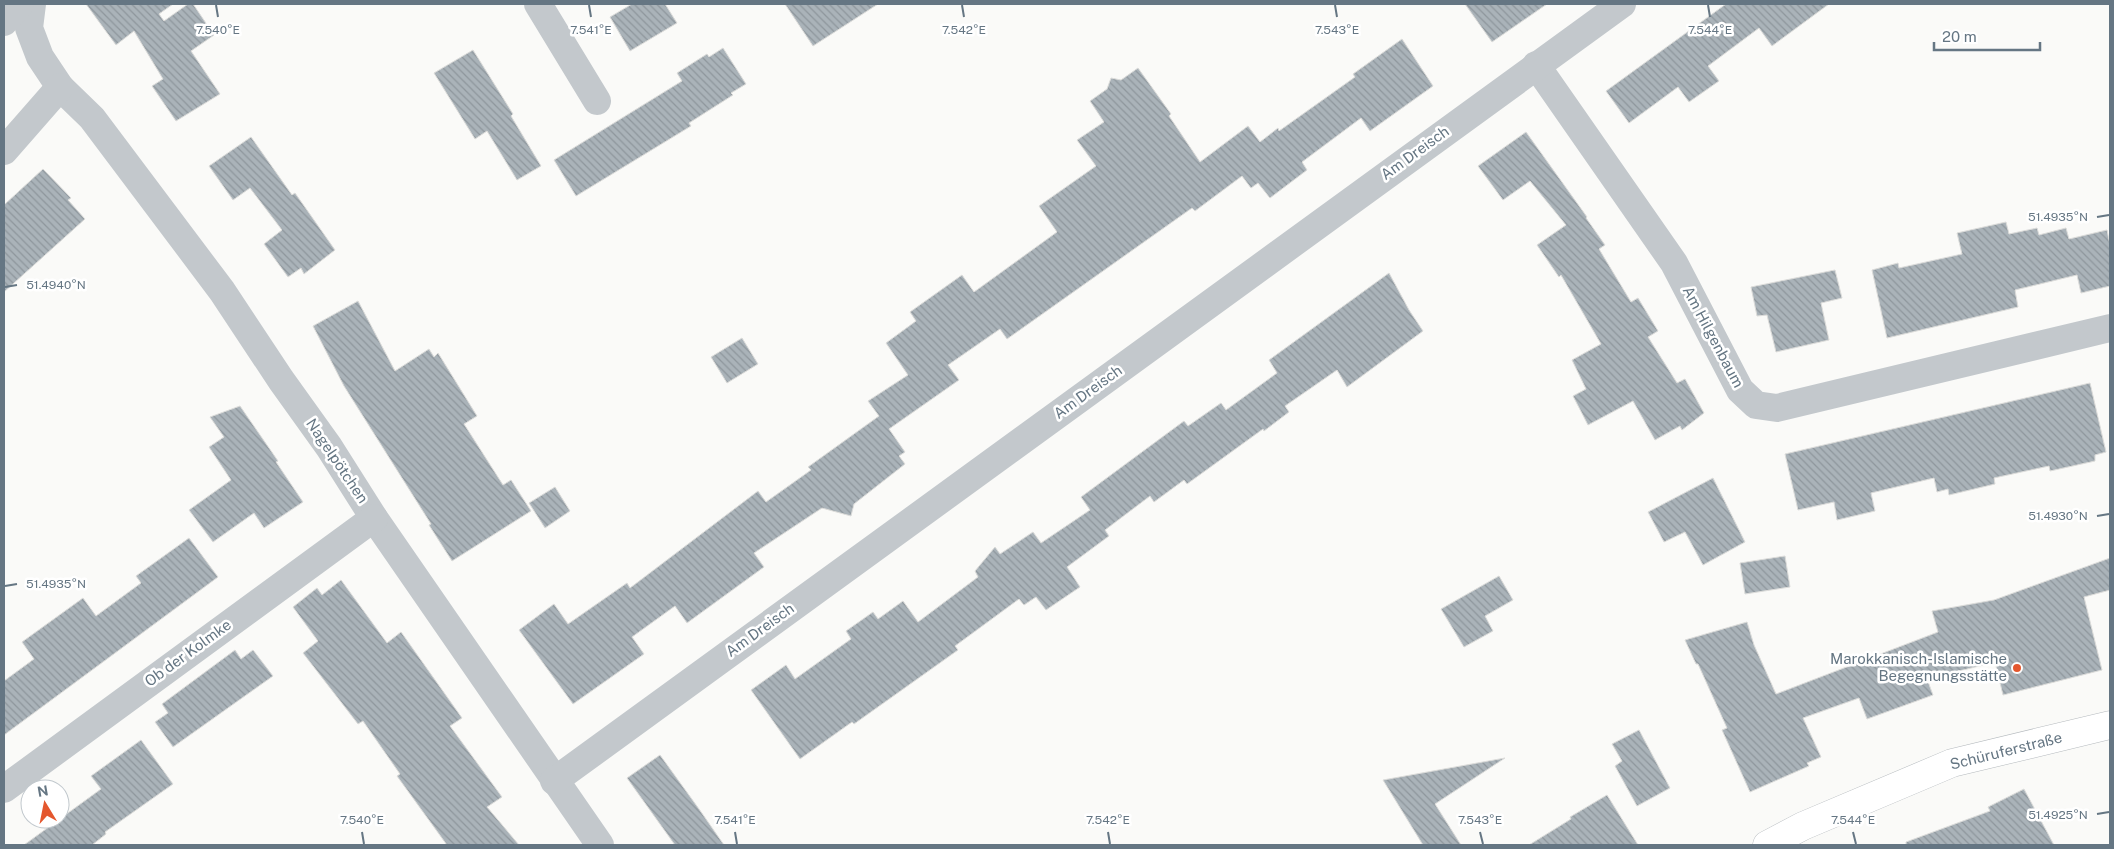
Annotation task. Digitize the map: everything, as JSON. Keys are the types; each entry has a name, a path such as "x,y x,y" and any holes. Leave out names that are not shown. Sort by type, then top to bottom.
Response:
{"main road":[{"name":"Schüruferstraße","path":"1767,845 1803,826 1952,763 2110,725"}],"street":[{"path":"4,22 20,4"},
{"name":"Nagelpötchen","path":"32,4 29,28 40,58 60,88 92,118 222,291 281,380 329,447 374,518 600,845"},
{"path":"538,4 597,101"},
{"name":"Am Dreisch","path":"554,780 1622,4"},
{"name":"Am Hilgenbaum","path":"1536,65 1674,263 1740,390 1756,405 1777,408 2110,328"},
{"path":"5,146 60,88"},
{"name":"Ob der Kolmke","path":"4,789 374,518"}],"building":[{"path":"86,4 173,4 159,14 164,21 188,4 193,4 214,35 191,51 220,94 176,121 152,86 163,79 134,31 116,45"},
{"path":"632,4 665,4 677,23 630,51 610,17"},
{"path":"785,4 878,4 813,46"},
{"path":"1465,4 1547,4 1492,42"},
{"path":"1726,4 1829,4 1772,46 1759,28 1708,66 1719,81 1689,102 1678,87 1629,123 1606,91"},
{"path":"1402,39 1433,86 1370,131 1361,118 1302,162 1307,170 1270,198 1258,183 1251,188 1242,176 1195,211 1192,208 1007,339 1000,329 948,365 959,380 889,429 905,452 899,456 905,464 854,504 851,516 822,508 754,553 764,567 687,623 675,606 632,637 644,654 573,704 519,630 554,604 568,624 627,583 630,588 758,491 766,502 811,470 808,467 879,416 868,401 908,375 886,343 916,321 910,312 962,275 974,292 1057,232 1039,206 1096,166 1077,140 1104,122 1090,101 1107,89 1111,78 1121,80 1138,68 1171,114 1169,116 1200,162 1248,126 1260,142 1278,128 1279,131 1355,77 1353,74"},
{"path":"723,48 746,84 731,93 733,95 689,123 691,126 576,196 554,160 682,81 677,73 707,54 709,57"},
{"path":"473,50 513,114 511,116 541,166 517,180 487,131 475,139 434,73"},
{"path":"1526,132 1605,245 1599,249 1631,302 1638,298 1658,331 1648,337 1677,383 1685,379 1704,413 1682,430 1680,426 1655,440 1633,401 1588,425 1573,396 1586,389 1572,360 1601,344 1561,275 1559,277 1537,245 1566,225 1530,181 1503,200 1478,166"},
{"path":"251,137 292,195 295,193 335,250 304,274 301,268 288,277 264,244 282,230 250,188 233,200 209,166"},
{"path":"43,169 71,198 68,200 85,219 4,292 4,205"},
{"path":"2006,222 2009,234 2037,228 2039,235 2066,228 2069,239 2107,230 2110,245 2110,286 2081,293 2077,275 2015,290 2018,307 1887,338 1872,270 1898,263 1899,268 1962,254 1957,233"},
{"path":"1835,270 1842,298 1821,303 1829,340 1776,352 1767,315 1757,316 1751,287"},
{"path":"1389,273 1423,331 1347,387 1337,370 1285,406 1289,412 1264,431 1263,429 1187,484 1184,480 1154,502 1150,496 1105,530 1109,536 1067,567 1080,587 1046,610 1036,597 1024,605 1019,599 955,646 958,650 854,724 852,722 800,759 751,690 786,665 795,679 851,639 846,631 873,612 878,619 903,601 918,622 978,577 975,571 995,547 1000,554 1033,532 1041,543 1090,510 1081,497 1184,421 1188,426 1221,403 1226,410 1277,373 1269,360"},
{"path":"358,301 395,371 429,349 434,357 438,353 477,416 464,424 503,485 511,480 531,511 452,561 429,525 431,524 344,386 313,326"},
{"path":"742,338 758,364 727,383 711,357"},
{"path":"2090,383 2106,452 2095,455 2095,461 2050,471 2049,466 1994,478 1995,484 1949,495 1948,489 1937,492 1934,478 1871,493 1875,511 1837,520 1834,502 1798,510 1785,454"},
{"path":"240,406 278,461 276,462 303,502 264,528 254,513 213,542 189,510 231,480 209,447 224,437 210,417"},
{"path":"1713,478 1745,542 1703,565 1685,532 1664,542 1648,512"},
{"path":"555,487 570,511 545,528 529,503"},
{"path":"189,538 218,577 4,735 4,681 34,659 22,642 83,598 96,616 141,583 136,576"},
{"path":"1785,556 1790,587 1745,594 1740,563"},
{"path":"2110,558 2110,590 2084,597 2102,670 2003,695 1995,662 1927,679 1933,695 1867,719 1859,698 1803,718 1821,757 1807,763 1809,766 1750,792 1722,730 1727,728 1685,640 1747,622 1754,645 1776,694 1938,632 1932,611 1994,600"},
{"path":"1499,576 1513,600 1485,616 1493,631 1464,647 1441,609"},
{"path":"341,580 387,643 401,632 462,718 450,726 502,797 487,807 519,845 447,845 397,776 400,774 363,721 358,724 303,653 318,641 293,607 317,588 322,595"},
{"path":"235,650 241,659 253,650 273,676 173,747 155,722 168,713 162,704"},
{"path":"1639,730 1670,788 1637,806 1615,766 1622,761 1612,744"},
{"path":"141,740 173,784 105,832 106,834 92,845 24,845 46,829 70,829 70,812 101,789 91,776"},
{"path":"660,755 724,845 675,845 627,778"},
{"path":"1505,758 1435,804 1461,845 1423,845 1383,780"},
{"path":"2024,789 2054,845 1906,845 1906,842 1990,811 1988,807"},
{"path":"1607,795 1638,845 1529,845 1571,819 1570,817"}],"place":[{"name":"Marokkanisch-Islamische Begegnungsstätte","path":"2017,668"}]}
